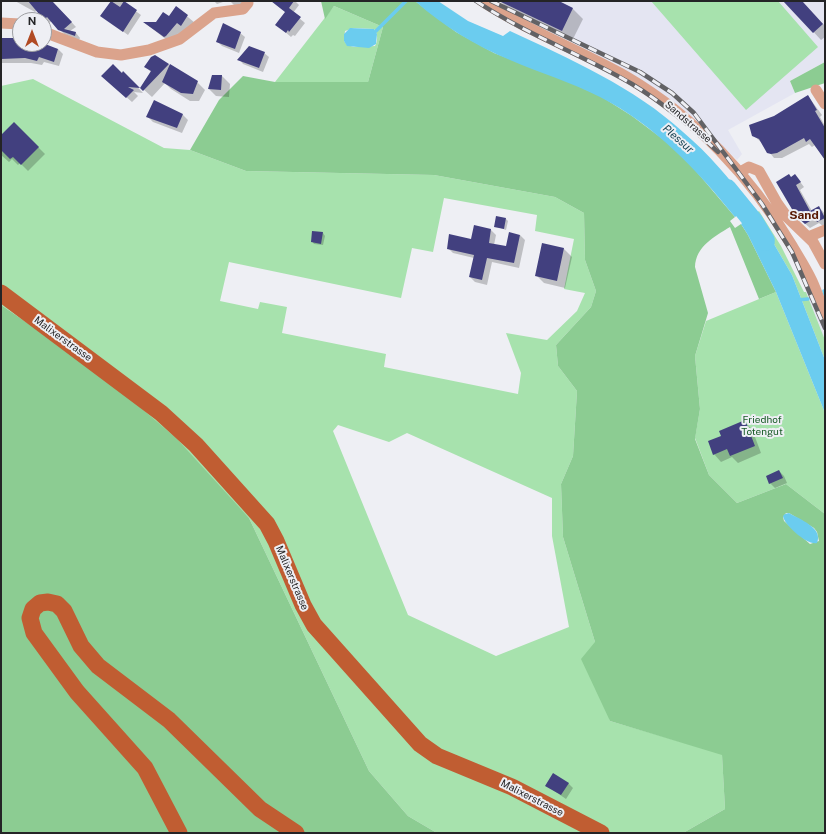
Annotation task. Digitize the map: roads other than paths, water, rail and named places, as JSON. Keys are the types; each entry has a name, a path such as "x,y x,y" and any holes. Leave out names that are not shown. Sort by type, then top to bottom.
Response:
{"main road":[{"name":"Malixerstrasse","path":"1,293 155,410 196,446 267,524 276,541 303,605 314,626 420,744 437,756 512,787 601,833"},
{"path":"179,833 145,768 81,698 34,633 30,618 33,609 36,606 48,602 60,607 81,646 98,666 169,720 260,809 296,833"}],"street":[{"name":"Sandstrasse","path":"482,1 520,24 612,69 646,90 698,130 740,172 764,202 788,239 812,281 825,315"},
{"path":"52,35 97,52 113,55 129,54 172,43 186,35 214,13 222,10 243,9 248,3"},
{"path":"1,23 12,24"},
{"path":"816,90 825,104"},
{"path":"740,172 748,167 759,170 782,210 817,248 825,264"},
{"path":"808,237 825,230"}],"water":[{"path":"415,1 438,1 468,21 503,36 510,31 578,63 623,88 644,101 693,140 719,167 750,206 735,217 706,182 674,150 639,121 620,108 567,82 510,60 472,42 448,27"},
{"path":"350,28 374,29 377,34 376,44 369,48 347,46 344,41 344,34"},
{"path":"756,213 792,275 825,360 825,413 776,292 741,224"},
{"path":"789,513 814,528 818,538 817,543 813,543 803,538 787,524 783,516"}],"waterway":[{"path":"376,31 406,1"},
{"name":"Plessur","path":"727,189 753,221 765,241"},
{"path":"824,291 825,295"},
{"path":"797,300 808,299"}],"railway":[{"path":"476,1 514,24 632,84 677,116 718,152"},
{"path":"491,1 640,72 672,93 694,113 762,204 792,252 825,328"}],"district":[{"name":"Sand","path":"804,215"}],"park label":[{"name":"Friedhof Totengut","path":"762,426"}]}
